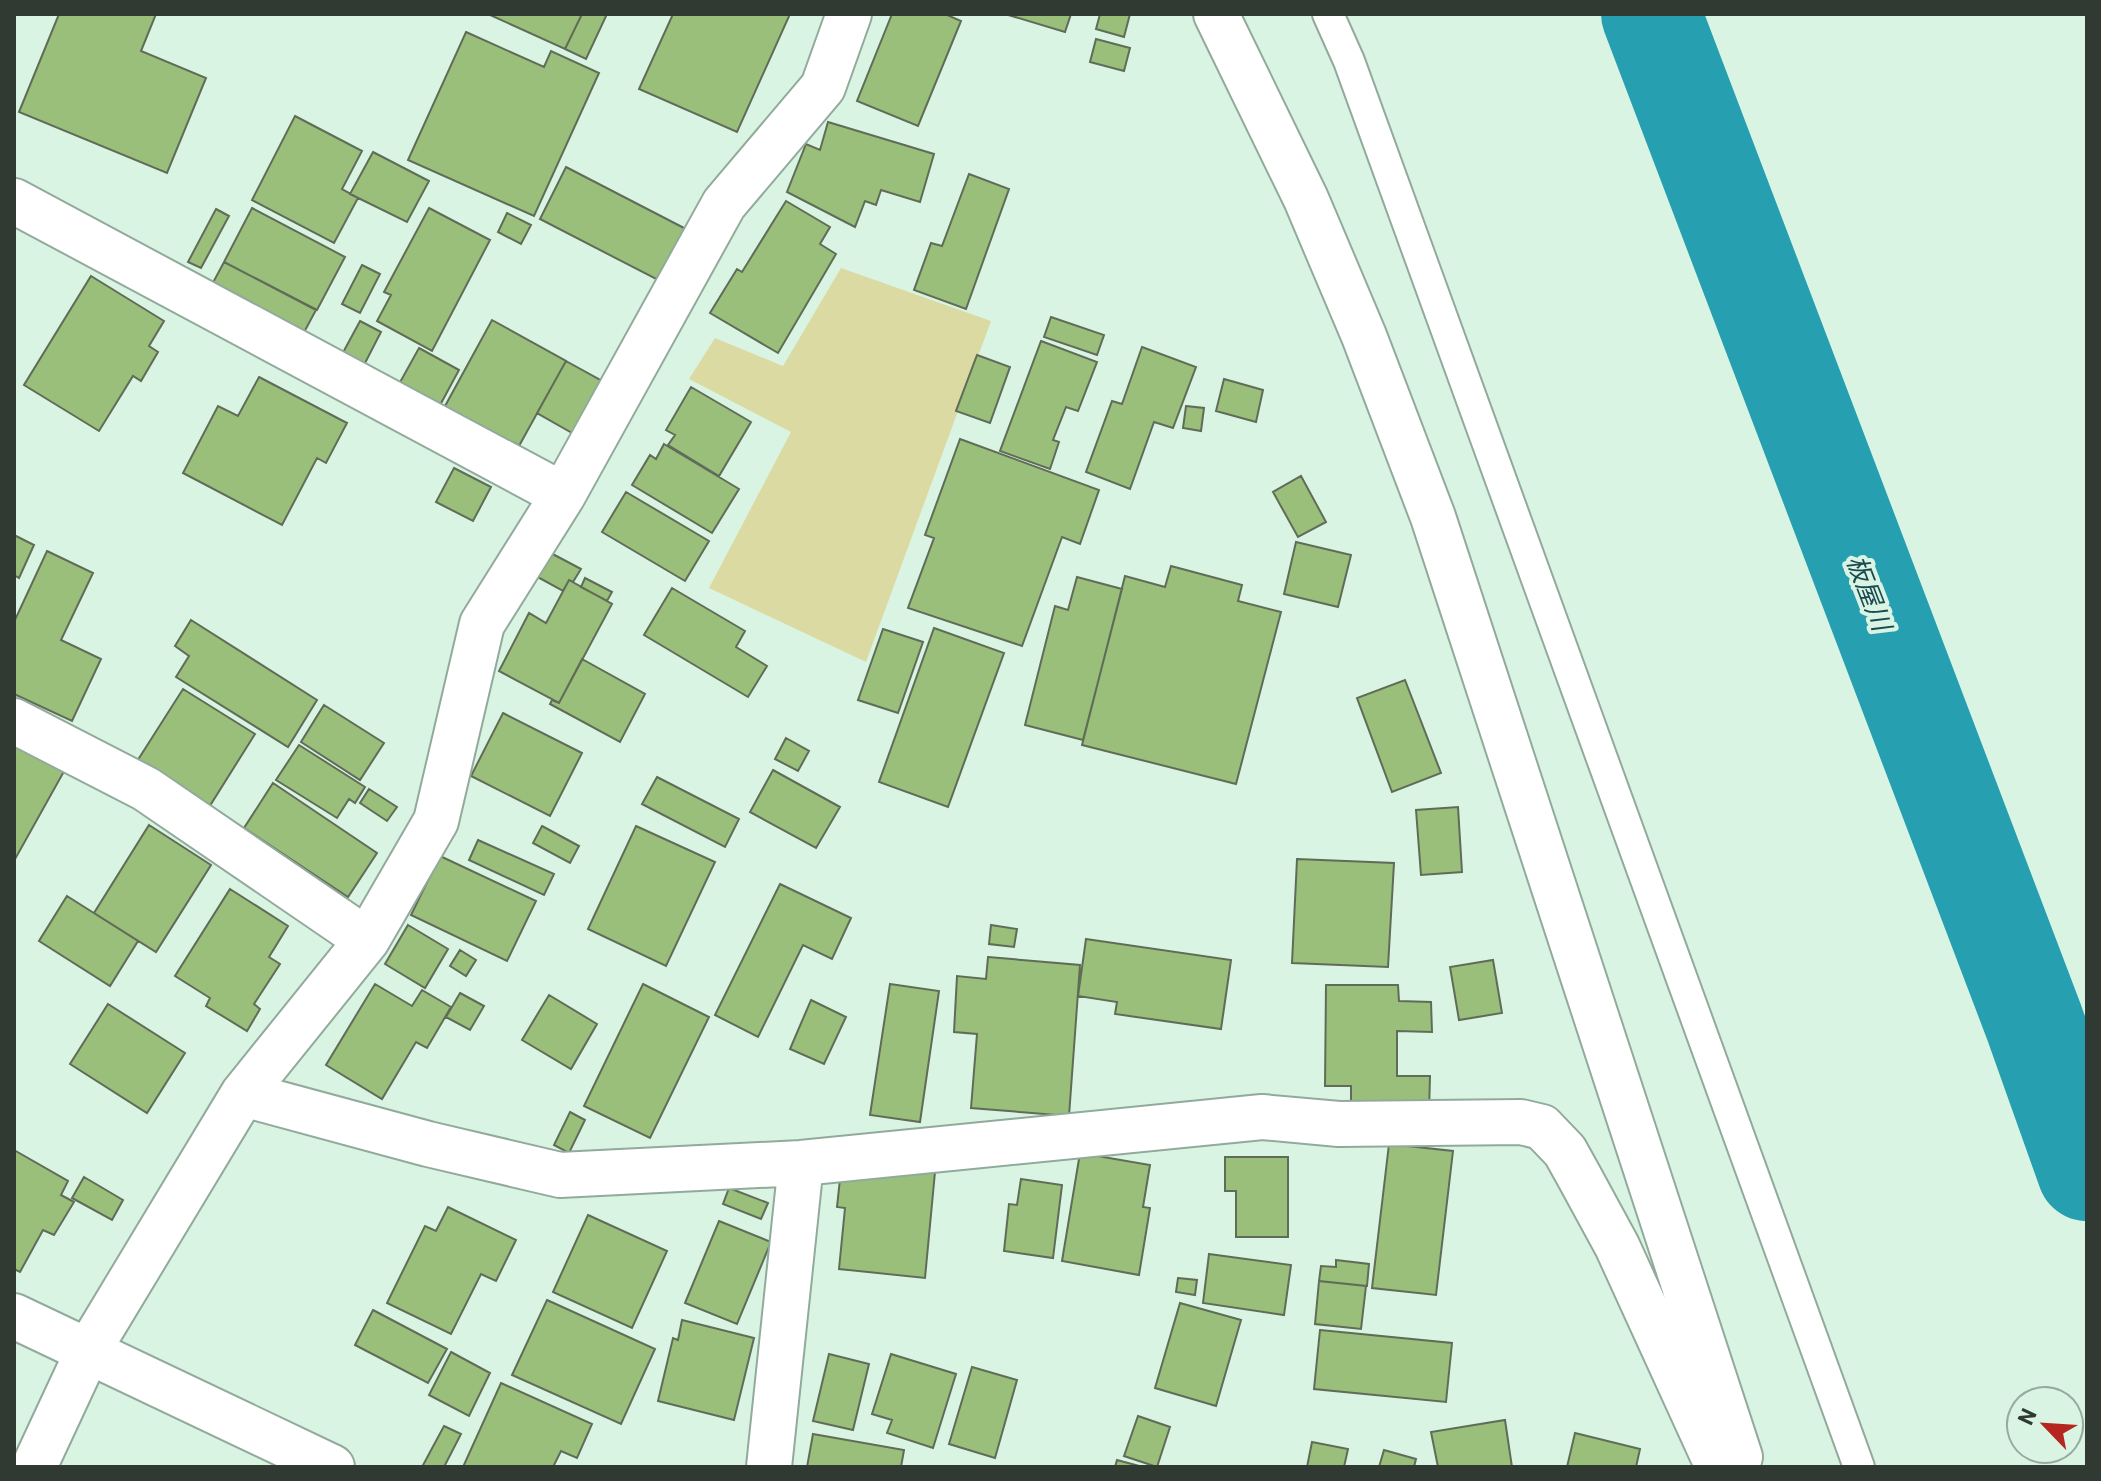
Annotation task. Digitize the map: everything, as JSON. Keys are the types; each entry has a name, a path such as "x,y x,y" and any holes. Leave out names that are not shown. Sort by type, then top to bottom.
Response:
{"street":[{"path":"34,1467 88,1351 243,1094 367,940 436,821 482,624 563,495 724,204 823,87 849,14"},
{"path":"1216,14 1306,199 1364,336 1433,517 1744,1467"},
{"path":"14,201 563,495"},
{"path":"14,721 146,789 367,940"},
{"path":"243,1094 428,1144 560,1175 801,1163 1262,1117 1339,1124 1521,1122 1542,1127 1565,1151 1617,1246 1718,1467"},
{"path":"769,1467 801,1163"},
{"path":"14,1316 332,1467"}],"lane":[{"path":"1328,14 1349,61 1859,1467"}],"shaded area":[{"path":"841,268 991,321 866,662 709,588 791,432 689,379 715,338 783,366"}],"building":[{"path":"59,14 156,14 141,51 206,78 167,173 19,112"},
{"path":"488,14 582,14 565,49"},
{"path":"582,14 607,14 586,59 565,49"},
{"path":"673,14 790,14 737,132 639,89"},
{"path":"892,14 945,14 961,21 918,126 857,101"},
{"path":"1005,14 1071,14 1065,32"},
{"path":"1100,14 1130,14 1124,37 1096,29"},
{"path":"466,32 544,67 551,51 599,73 534,216 408,160"},
{"path":"1096,39 1130,48 1124,71 1090,62"},
{"path":"295,116 362,151 342,189 358,198 334,243 252,200"},
{"path":"828,122 934,154 920,202 881,190 876,205 865,201 855,227 787,192 806,144 820,150"},
{"path":"373,152 429,181 407,222 350,194"},
{"path":"566,167 686,229 660,281 540,219"},
{"path":"969,174 1009,189 966,309 914,290 931,243 942,246"},
{"path":"786,201 830,227 820,244 836,254 778,353 710,313 737,269 742,272"},
{"path":"252,208 345,257 317,310 224,262"},
{"path":"429,208 490,240 432,351 377,321 391,295 384,292"},
{"path":"216,209 229,216 201,268 188,262"},
{"path":"507,213 531,225 521,244 498,232"},
{"path":"224,262 316,310 301,338 209,290"},
{"path":"362,265 380,274 360,313 342,304"},
{"path":"91,276 164,321 149,346 158,352 141,381 133,376 99,431 24,385"},
{"path":"1051,317 1104,335 1097,355 1044,337"},
{"path":"492,320 566,361 519,446 515,443 511,450 444,408"},
{"path":"360,321 381,332 362,369 340,358"},
{"path":"1041,341 1097,362 1078,411 1066,407 1053,440 1059,442 1050,469 1000,451"},
{"path":"1142,347 1196,367 1173,428 1154,422 1130,489 1086,472 1112,401 1122,404"},
{"path":"419,348 459,370 439,407 399,384"},
{"path":"977,355 1010,367 990,423 956,411"},
{"path":"566,361 602,381 572,433 537,413"},
{"path":"259,377 347,423 326,463 317,458 282,525 183,473 218,406 238,416"},
{"path":"1224,379 1263,390 1256,422 1216,411"},
{"path":"691,387 751,422 719,476 668,445 675,435 666,430"},
{"path":"1186,406 1204,408 1201,431 1183,428"},
{"path":"960,439 1099,490 1080,544 1062,537 1022,646 908,608 934,538 925,535"},
{"path":"664,444 739,489 712,533 632,485 650,455 656,459"},
{"path":"454,468 491,487 473,521 436,502"},
{"path":"1301,476 1326,522 1298,537 1273,492"},
{"path":"626,492 709,541 685,581 602,532"},
{"path":"14,535 34,545 19,578 14,575"},
{"path":"1296,542 1351,555 1338,607 1284,594"},
{"path":"47,551 93,573 61,640 101,659 72,721 14,694 14,622"},
{"path":"547,551 581,569 563,591 534,575"},
{"path":"1171,566 1242,585 1238,601 1281,612 1236,784 1082,745 1125,576 1165,587"},
{"path":"1077,577 1122,589 1083,740 1025,725 1055,606 1068,610"},
{"path":"585,578 612,592 607,601 581,587"},
{"path":"569,580 612,604 559,703 499,671 529,613 546,623"},
{"path":"672,588 745,631 736,647 767,666 748,697 644,635"},
{"path":"191,620 317,700 288,747 176,677 189,656 175,646"},
{"path":"934,628 1004,653 948,807 879,782"},
{"path":"883,629 923,642 898,713 858,700"},
{"path":"582,659 645,694 620,742 550,704 552,700 559,703"},
{"path":"1405,680 1441,773 1392,792 1357,698"},
{"path":"183,689 255,734 206,812 134,766"},
{"path":"324,705 384,743 360,780 301,742"},
{"path":"503,713 582,753 550,816 471,776"},
{"path":"14,737 67,766 14,861"},
{"path":"786,738 809,751 798,771 775,759"},
{"path":"299,745 365,787 355,803 349,799 337,818 276,780"},
{"path":"773,770 840,807 816,848 750,812"},
{"path":"657,777 739,819 725,847 642,804"},
{"path":"273,783 377,853 348,897 244,828"},
{"path":"369,789 397,807 387,821 360,803"},
{"path":"1458,807 1462,872 1421,875 1416,810"},
{"path":"149,825 211,865 156,952 94,913"},
{"path":"542,826 579,846 570,863 533,843"},
{"path":"636,826 715,862 666,966 588,929"},
{"path":"478,840 554,874 544,895 469,860"},
{"path":"440,856 536,901 507,961 411,915"},
{"path":"1297,859 1394,863 1388,967 1292,963"},
{"path":"780,884 851,918 832,959 803,945 758,1037 715,1015"},
{"path":"230,889 288,926 269,957 280,964 254,1004 260,1009 247,1031 206,1006 210,998 175,976"},
{"path":"67,896 138,941 110,986 39,941"},
{"path":"408,925 448,949 425,988 385,964"},
{"path":"991,925 1017,929 1014,947 989,944"},
{"path":"1086,939 1231,960 1221,1029 1115,1014 1117,1002 1078,996"},
{"path":"460,950 476,960 466,976 450,966"},
{"path":"988,957 1080,965 1069,1116 971,1108 977,1034 954,1032 957,976 986,979"},
{"path":"1493,960 1502,1013 1459,1020 1450,967"},
{"path":"375,984 412,1006 422,990 451,1007 427,1048 416,1042 382,1099 326,1065"},
{"path":"643,984 709,1017 650,1138 584,1106"},
{"path":"890,984 939,991 920,1122 870,1115"},
{"path":"1326,985 1398,985 1399,1001 1431,1002 1432,1032 1397,1031 1397,1076 1430,1076 1429,1113 1351,1112 1351,1086 1325,1086"},
{"path":"460,993 484,1006 470,1030 446,1017"},
{"path":"549,995 597,1024 571,1069 522,1040"},
{"path":"811,1000 846,1017 824,1064 790,1049"},
{"path":"108,1004 185,1053 147,1113 70,1064"},
{"path":"570,1112 585,1120 569,1153 554,1145"},
{"path":"1389,1144 1453,1151 1436,1295 1372,1288"},
{"path":"14,1150 68,1181 61,1195 74,1202 54,1235 43,1230 20,1272 14,1269"},
{"path":"1080,1153 1150,1165 1143,1207 1150,1208 1139,1275 1062,1261"},
{"path":"1225,1157 1288,1157 1288,1237 1236,1237 1236,1191 1225,1191"},
{"path":"855,1164 935,1172 925,1278 839,1269 845,1208 837,1207 840,1179"},
{"path":"84,1177 123,1200 112,1220 72,1198"},
{"path":"1021,1179 1062,1185 1053,1258 1004,1251 1009,1204 1017,1205"},
{"path":"729,1188 768,1203 761,1219 723,1204"},
{"path":"448,1207 516,1240 496,1281 481,1274 451,1334 387,1303 425,1226 436,1231"},
{"path":"588,1215 667,1251 632,1328 553,1292"},
{"path":"719,1221 771,1242 737,1324 685,1303"},
{"path":"1209,1254 1291,1265 1284,1315 1203,1303"},
{"path":"1336,1260 1369,1264 1367,1286 1319,1281 1321,1266 1336,1267"},
{"path":"1178,1278 1197,1280 1195,1295 1176,1292"},
{"path":"1319,1281 1366,1286 1361,1329 1315,1324"},
{"path":"547,1300 655,1349 621,1424 512,1375"},
{"path":"1180,1303 1241,1320 1216,1406 1155,1388"},
{"path":"373,1310 447,1349 428,1383 355,1345"},
{"path":"682,1320 754,1338 734,1420 658,1401 673,1338 678,1340"},
{"path":"1320,1330 1452,1343 1446,1402 1314,1389"},
{"path":"451,1352 490,1373 469,1416 429,1395"},
{"path":"829,1354 869,1364 853,1430 813,1421"},
{"path":"891,1354 956,1374 933,1448 887,1433 892,1420 872,1414"},
{"path":"972,1367 1017,1380 995,1458 949,1444"},
{"path":"501,1383 592,1424 577,1458 561,1451 553,1467 463,1467"},
{"path":"1138,1416 1170,1427 1157,1467 1124,1456"},
{"path":"1505,1420 1512,1467 1438,1467 1431,1432"},
{"path":"444,1426 461,1434 444,1467 422,1467"},
{"path":"1575,1433 1640,1449 1636,1467 1567,1467"},
{"path":"813,1434 904,1450 901,1467 807,1467"},
{"path":"1312,1442 1348,1449 1344,1467 1307,1467"},
{"path":"1384,1450 1416,1459 1414,1467 1379,1467"},
{"path":"1117,1460 1143,1467 1115,1467"}],"waterway":[{"name":"板屋川","path":"1651,14 2034,1022 2087,1171"}]}
